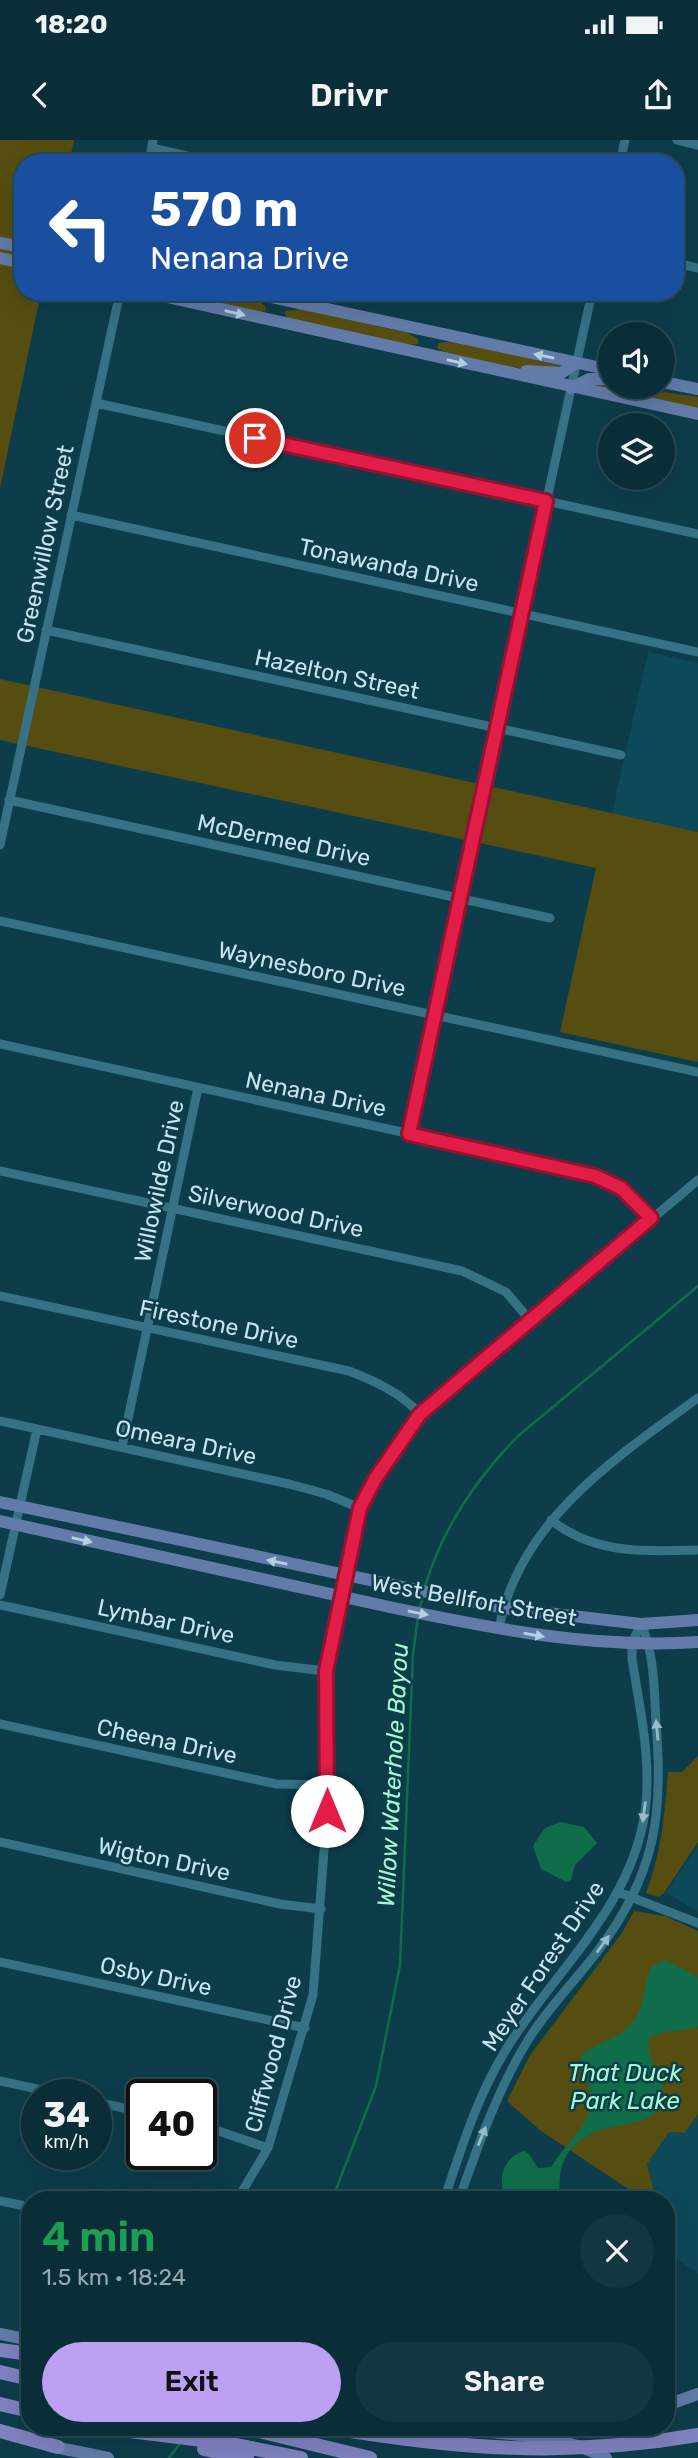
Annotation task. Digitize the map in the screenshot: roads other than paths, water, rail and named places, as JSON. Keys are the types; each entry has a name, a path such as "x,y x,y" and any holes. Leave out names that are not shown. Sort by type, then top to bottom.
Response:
{"highway":[{"path":"0,2350 21,2353"},
{"path":"0,2372 21,2377"},
{"path":"0,2404 21,2409"},
{"path":"0,2431 56,2453"},
{"path":"383,2436 482,2452 567,2457 639,2450 698,2435"},
{"path":"157,2436 301,2458"},
{"path":"282,2436 370,2458"},
{"path":"201,2444 247,2458"}],"main road":[{"path":"184,301 698,414"},
{"path":"273,321 278,301"},
{"path":"287,301 598,367"},
{"path":"426,355 430,332"},
{"path":"487,369 561,373 576,363"},
{"path":"571,388 589,379 598,379"},
{"path":"675,384 698,389"},
{"name":"West Bellfort Street","path":"0,1502 503,1608 641,1625 698,1620"},
{"name":"West Bellfort Street","path":"0,1521 339,1597 499,1629 563,1640 650,1644 698,1642"},
{"path":"180,1562 183,1542"},
{"path":"0,2334 21,2338"},
{"path":"675,2402 698,2394"},
{"path":"512,2436 579,2446 606,2458"},
{"path":"0,2437 56,2453 108,2458"}],"street":[{"path":"677,140 698,145"},
{"path":"153,144 187,154"},
{"name":"Greenwillow Street","path":"0,845 118,301"},
{"path":"409,1134 590,301"},
{"path":"96,403 698,534"},
{"name":"Tonawanda Drive","path":"71,515 698,652"},
{"name":"Hazelton Street","path":"46,630 621,755"},
{"name":"McDermed Drive","path":"9,800 550,918"},
{"name":"Waynesboro Drive","path":"0,921 698,1072"},
{"name":"Nenana Drive","path":"0,1044 595,1176 621,1188 651,1218"},
{"name":"Willowilde Drive","path":"122,1447 198,1088"},
{"name":"Silverwood Drive","path":"0,1171 462,1271 506,1292 529,1319"},
{"name":"Cliffwood Drive","path":"242,2191 268,2148 313,1995 321,1909 327,1785 326,1671 343,1576 360,1508 381,1469 420,1414 529,1319 698,1180"},
{"name":"Firestone Drive","path":"0,1296 349,1371 377,1382 411,1404 420,1414"},
{"path":"499,1629 503,1608 523,1564 551,1520 642,1438 698,1398"},
{"name":"Omeara Drive","path":"0,1421 289,1484 326,1494 360,1508"},
{"path":"0,1595 37,1429"},
{"path":"551,1520 580,1540 607,1548 645,1551 698,1550"},
{"name":"Lymbar Drive","path":"0,1605 275,1665 326,1671"},
{"path":"632,1643 641,1625"},
{"name":"Meyer Forest Drive","path":"462,2191 491,2113 528,2041 586,1966 632,1898 652,1844 660,1799 660,1768 650,1644 641,1625"},
{"name":"Meyer Forest Drive","path":"447,2191 478,2108 505,2050 538,2002 599,1926 618,1892 640,1835 645,1813 647,1769 632,1643"},
{"name":"Cheena Drive","path":"0,1724 276,1784 327,1785"},
{"path":"647,1769 660,1768"},
{"name":"Wigton Drive","path":"0,1842 280,1904 321,1909"},
{"path":"618,1892 698,1923"},
{"path":"574,1957 586,1966"},
{"name":"Osby Drive","path":"0,1962 305,2028"},
{"path":"0,2081 21,2086"},
{"path":"478,2108 491,2113"},
{"path":"217,2130 268,2148"},
{"path":"0,2201 21,2205"}],"water":[{"path":"560,1822 584,1827 597,1843 575,1865 571,1880 566,1882 541,1869 533,1846 545,1828"},
{"name":"That Duck Park Lake","path":"665,1960 698,1977 698,2026 660,2033 649,2040 650,2057 663,2089 660,2106 652,2115 642,2120 599,2130 573,2147 561,2168 559,2191 504,2191 502,2178 506,2164 517,2154 524,2151 529,2154 538,2168 551,2167 581,2128 590,2107 590,2095 580,2058 591,2048 619,2034 631,2024 640,2011 651,1967"}],"waterway":[{"name":"Willow Waterhole Bayou","path":"425,1587 451,1525 475,1487 503,1452 518,1436 698,1286"},
{"name":"Willow Waterhole Bayou","path":"419,1610 423,1596"},
{"name":"Willow Waterhole Bayou","path":"335,2191 376,2086 400,1965 413,1654 418,1617"},
{"name":"Willow Waterhole Bayou","path":"169,2458 181,2442"}]}
